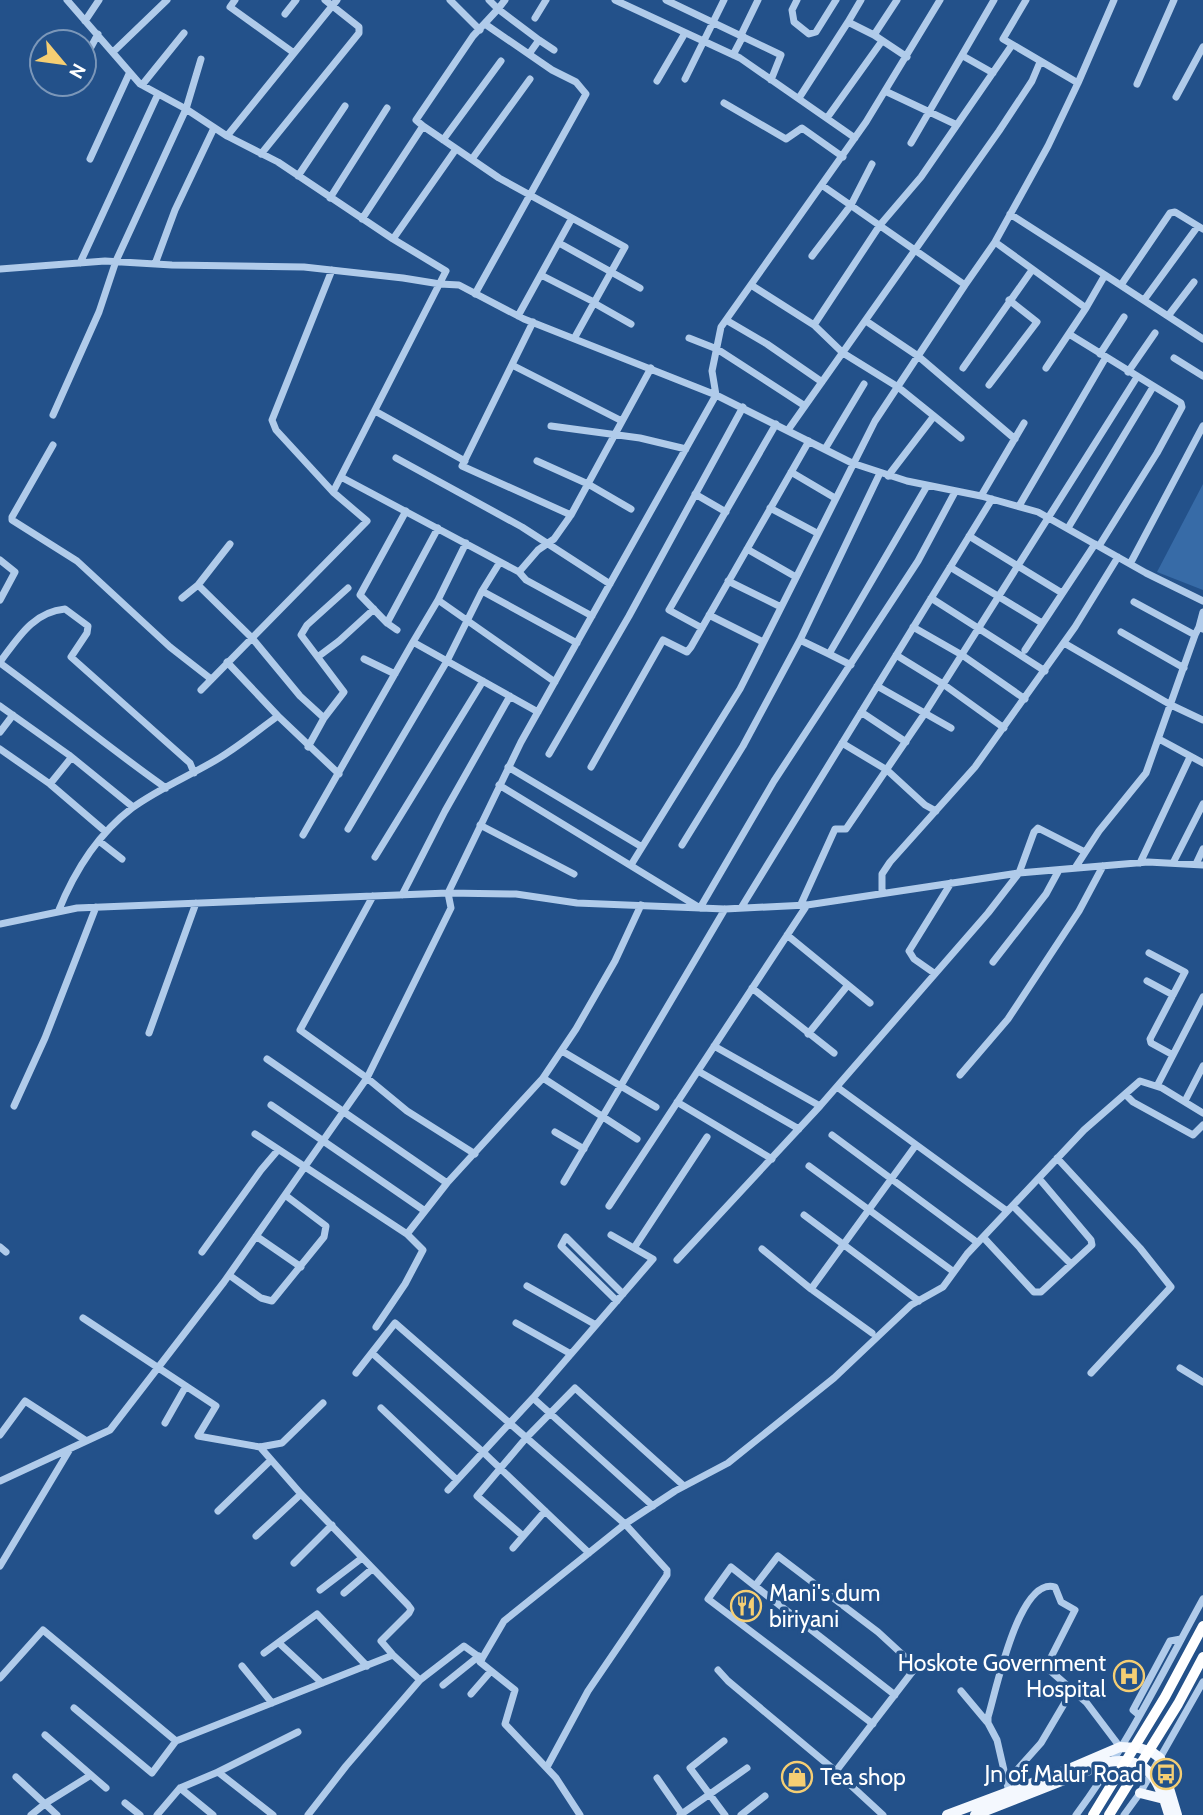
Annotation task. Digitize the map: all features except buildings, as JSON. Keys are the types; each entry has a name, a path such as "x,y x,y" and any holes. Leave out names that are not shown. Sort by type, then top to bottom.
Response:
{"highway":[{"path":"1093,1815 1165,1697 1203,1626"},
{"path":"1110,1815 1178,1704 1203,1657"}],"main road":[{"path":"975,1815 1085,1767 1120,1747 1139,1748 1160,1758 1173,1813"},
{"path":"947,1815 1085,1767 1121,1760 1133,1762 1152,1772 1173,1813"},
{"path":"1140,1793 1164,1799"}],"street":[{"path":"67,0 92,28"},
{"path":"85,21 99,0"},
{"path":"113,52 167,0"},
{"path":"235,0 230,8 294,53"},
{"path":"285,14 296,0"},
{"path":"261,154 359,33 359,27 335,3 325,0"},
{"path":"450,0 482,27 568,80 576,82 586,94 475,294"},
{"path":"489,0 554,50"},
{"path":"505,0 482,27 416,120 456,149 531,196 625,247 575,338"},
{"path":"536,18 546,0"},
{"path":"615,0 733,55 855,138"},
{"path":"666,0 781,55 771,80"},
{"path":"685,79 724,0"},
{"path":"733,55 758,0"},
{"path":"797,0 792,10 794,22 809,34 816,32 824,22 836,0"},
{"path":"799,98 861,0"},
{"path":"874,36 897,0"},
{"path":"0,1481 110,1430 229,1275 367,1078 451,908 448,893 508,767 716,395 712,371 721,327 843,157 940,0"},
{"path":"911,143 994,0"},
{"path":"1026,0 1003,39 1078,83"},
{"path":"631,865 740,689 852,463 918,356 995,242 1048,146 1114,0"},
{"path":"1137,84 1174,0"},
{"path":"227,136 335,3"},
{"path":"848,22 907,57"},
{"path":"142,85 184,33"},
{"path":"657,81 685,33"},
{"path":"98,34 142,85 298,176 446,271 459,285 475,294 533,322 743,407 852,463 888,476 981,496 1050,517 1130,564 1203,601"},
{"path":"529,54 539,40"},
{"path":"827,118 882,41"},
{"path":"814,325 880,225 921,177 1012,45"},
{"path":"1176,97 1203,47"},
{"path":"963,56 993,73"},
{"path":"53,415 95,321 116,261 186,109 201,59"},
{"path":"443,140 501,61"},
{"path":"788,430 916,251 1032,81 1040,62"},
{"path":"90,159 130,74"},
{"path":"472,159 530,79"},
{"path":"885,92 957,125"},
{"path":"80,263 158,94"},
{"path":"724,103 786,138 802,128 843,157"},
{"path":"298,176 345,106"},
{"path":"330,198 387,108"},
{"path":"362,219 423,126"},
{"path":"155,264 175,210 214,128"},
{"path":"393,239 456,149"},
{"path":"813,256 851,205 872,164"},
{"path":"823,186 965,285"},
{"path":"1121,285 1170,213 1175,212 1200,227 1144,300"},
{"path":"1010,214 1203,339"},
{"path":"519,316 572,218"},
{"path":"995,242 1086,308"},
{"path":"558,243 640,288"},
{"path":"0,279 2,269 116,261 304,267 459,285"},
{"path":"201,690 367,522 333,492 276,430 272,420 332,270"},
{"path":"962,368 1032,270"},
{"path":"333,492 446,271"},
{"path":"541,275 631,324"},
{"path":"1046,368 1105,275"},
{"path":"1168,316 1194,282"},
{"path":"751,285 814,325 843,353 898,387 961,438"},
{"path":"989,385 1037,322 1009,300"},
{"path":"1019,506 1124,317"},
{"path":"726,320 822,382"},
{"path":"866,321 918,356 1015,439"},
{"path":"533,322 462,466 571,515"},
{"path":"1128,372 1155,333"},
{"path":"1025,650 1157,453 1182,407 1181,403 1069,334"},
{"path":"689,338 716,349 805,406"},
{"path":"1174,358 1203,376"},
{"path":"512,365 620,420"},
{"path":"519,572 538,550 554,539 571,515 615,435 620,420 651,368"},
{"path":"609,1206 787,936 804,904 835,829 846,829 906,742 1137,377"},
{"path":"825,449 864,384"},
{"path":"1068,528 1153,387"},
{"path":"549,754 629,616 743,407"},
{"path":"375,411 464,461"},
{"path":"888,476 934,416"},
{"path":"981,496 1024,423"},
{"path":"702,628 669,610 776,424"},
{"path":"551,426 640,438 686,449"},
{"path":"1130,564 1203,426"},
{"path":"592,767 663,640 687,652 809,441"},
{"path":"52,445 12,520 77,561 170,647 211,679"},
{"path":"396,458 522,527 610,584"},
{"path":"537,461 588,484 631,509"},
{"path":"791,472 835,498"},
{"path":"682,845 743,746 800,640 880,473"},
{"path":"341,477 519,572 526,580 592,616"},
{"path":"829,654 927,486"},
{"path":"700,908 774,781 918,561 955,492"},
{"path":"695,494 726,512"},
{"path":"741,908 992,499"},
{"path":"770,508 817,533"},
{"path":"397,630 360,595 406,511"},
{"path":"387,623 438,528"},
{"path":"969,536 1062,593"},
{"path":"303,835 438,600 466,543"},
{"path":"182,598 198,585 230,544"},
{"path":"747,549 796,577"},
{"path":"882,893 882,874 890,862 975,767 1045,671 1118,557"},
{"path":"0,561 15,572 0,600"},
{"path":"348,830 447,661 482,591 500,562"},
{"path":"950,567 1042,623"},
{"path":"728,580 781,607"},
{"path":"198,585 251,638 300,696 324,718"},
{"path":"308,747 324,718 344,692 301,635 307,625 348,588"},
{"path":"482,591 577,643"},
{"path":"931,598 1045,671"},
{"path":"438,600 555,682"},
{"path":"1134,602 1195,635"},
{"path":"166,788 116,753 0,663 24,629 49,610 65,609 88,626 87,634 71,657 190,762 194,773"},
{"path":"319,656 373,609"},
{"path":"1075,869 1098,831 1146,773 1195,635 1201,628 1203,612"},
{"path":"709,615 763,642"},
{"path":"913,627 962,655 1025,699"},
{"path":"1121,632 1184,668"},
{"path":"800,640 851,665"},
{"path":"413,642 538,712"},
{"path":"1064,643 1171,705 1203,720"},
{"path":"896,655 943,684 1004,728"},
{"path":"364,659 395,674"},
{"path":"228,662 308,747 339,774"},
{"path":"375,857 483,681"},
{"path":"877,686 951,728"},
{"path":"402,895 445,811 510,696"},
{"path":"0,706 134,807"},
{"path":"861,712 906,742"},
{"path":"0,732 13,715"},
{"path":"58,912 69,883 99,841 134,807 220,757 278,716"},
{"path":"1159,739 1203,763"},
{"path":"842,743 887,770 925,805 936,811"},
{"path":"0,749 50,784 106,832"},
{"path":"1140,863 1190,757"},
{"path":"50,784 71,758"},
{"path":"508,767 642,847"},
{"path":"499,785 700,908"},
{"path":"1173,863 1203,804"},
{"path":"480,825 574,874"},
{"path":"677,1260 837,1087 1019,873 1034,832 1038,828 1085,852"},
{"path":"99,841 122,859"},
{"path":"0,924 96,907 448,893 516,894 577,902 725,909 804,904 1019,873 1140,863 1199,864 1203,849"},
{"path":"960,1075 1008,1019 1079,912 1103,866"},
{"path":"993,962 1046,894 1059,870"},
{"path":"934,973 914,959 909,951 951,883"},
{"path":"373,897 300,1030 367,1078 407,1111 475,1154"},
{"path":"149,1033 196,903"},
{"path":"407,1234 447,1183 543,1078 615,961 641,905"},
{"path":"13,1106 45,1038 96,907"},
{"path":"564,1182 725,909"},
{"path":"787,936 870,1003"},
{"path":"1149,953 1185,972 1150,1039 1151,1043 1173,1055"},
{"path":"1147,981 1173,995"},
{"path":"808,1034 848,985"},
{"path":"752,988 834,1053"},
{"path":"1157,1086 1203,997"},
{"path":"714,1046 820,1106"},
{"path":"562,1051 656,1107"},
{"path":"267,1059 447,1183"},
{"path":"1185,1101 1203,1066"},
{"path":"698,1071 799,1129"},
{"path":"543,1078 637,1139"},
{"path":"443,1685 480,1658 504,1621 625,1524 684,1486 728,1463 834,1378 911,1305 943,1287 979,1238 1012,1210 1084,1130 1140,1081 1157,1086 1203,1113"},
{"path":"837,1087 1012,1210 1071,1264"},
{"path":"1125,1094 1133,1102 1193,1135 1203,1125"},
{"path":"677,1102 772,1159"},
{"path":"271,1105 425,1211"},
{"path":"555,1132 584,1149"},
{"path":"255,1134 407,1234 423,1250 376,1327"},
{"path":"832,1135 891,1180 979,1238 1034,1292 1041,1292 1091,1245 1091,1240 1042,1182"},
{"path":"634,1248 707,1137"},
{"path":"810,1289 916,1145"},
{"path":"202,1252 278,1150"},
{"path":"1057,1158 1140,1248 1171,1287 1091,1373"},
{"path":"809,1166 954,1272"},
{"path":"229,1275 261,1298 272,1301 327,1230 319,1220 285,1195"},
{"path":"804,1214 919,1301"},
{"path":"448,1490 533,1398 653,1259 611,1235"},
{"path":"256,1236 301,1266"},
{"path":"617,1301 561,1246 566,1237 623,1294"},
{"path":"762,1249 810,1289 872,1333"},
{"path":"527,1286 596,1325"},
{"path":"83,1318 216,1406 198,1436 260,1447 282,1443 323,1403"},
{"path":"356,1373 396,1322 625,1524 667,1570 667,1575 588,1691 547,1767"},
{"path":"516,1323 571,1354"},
{"path":"372,1353 483,1452 589,1553"},
{"path":"1180,1368 1203,1382"},
{"path":"165,1423 186,1386"},
{"path":"523,1536 477,1496 526,1438 575,1388 684,1486"},
{"path":"533,1398 653,1506"},
{"path":"0,1435 25,1401 85,1440"},
{"path":"382,1408 457,1480"},
{"path":"260,1447 411,1609 381,1641 420,1680"},
{"path":"0,1566 70,1448"},
{"path":"218,1510 271,1460"},
{"path":"256,1536 301,1494"},
{"path":"513,1548 545,1511"},
{"path":"294,1563 331,1525"},
{"path":"755,1586 778,1556 878,1632 916,1667 836,1771"},
{"path":"320,1590 362,1558"},
{"path":"873,1724 708,1599 731,1567 895,1695"},
{"path":"344,1593 372,1569"},
{"path":"988,1723 1017,1621 1037,1589 1051,1585 1055,1587 1061,1602 1075,1610 1045,1667 1086,1702 1120,1747"},
{"path":"1076,1815 1139,1715 1203,1598"},
{"path":"264,1653 317,1614 367,1666"},
{"path":"0,1678 43,1630 176,1741"},
{"path":"279,1643 322,1683"},
{"path":"308,1815 420,1680 464,1646 515,1690 505,1724 547,1767 580,1815"},
{"path":"74,1708 152,1773 176,1741 393,1655"},
{"path":"242,1667 272,1703"},
{"path":"718,1670 883,1815"},
{"path":"471,1695 491,1671"},
{"path":"1124,1815 1140,1793 1203,1682"},
{"path":"961,1691 988,1723 997,1740 1009,1793"},
{"path":"1007,1781 1041,1743 1067,1699"},
{"path":"157,1815 180,1788 298,1732"},
{"path":"45,1735 106,1787"},
{"path":"724,1741 690,1768 725,1815"},
{"path":"657,1778 681,1814 747,1768"},
{"path":"218,1772 274,1815"},
{"path":"32,1815 91,1775"},
{"path":"16,1777 57,1815"},
{"path":"180,1788 213,1815"},
{"path":"741,1815 765,1796"},
{"path":"125,1804 140,1815"}],"shaded area":[{"path":"1203,484 1203,590 1157,572"}],"place":[{"name":"Mani's dum biriyani","path":"746,1606"},
{"name":"Hoskote Government Hospital","path":"1129,1676"},
{"name":"Jn of Malur Road","path":"1166,1774"},
{"name":"Tea shop","path":"797,1777"}]}
